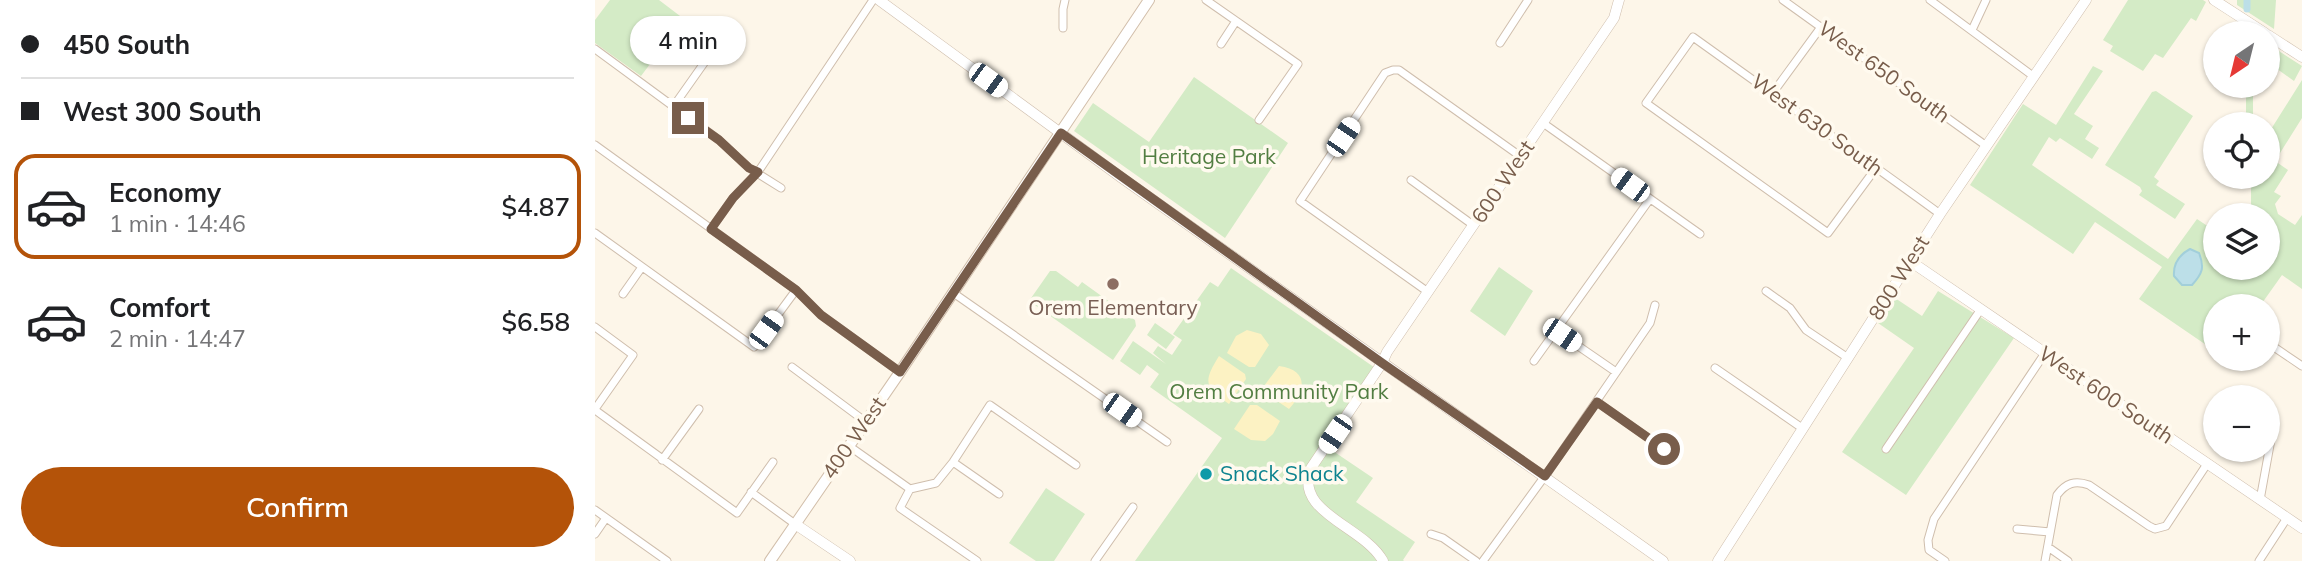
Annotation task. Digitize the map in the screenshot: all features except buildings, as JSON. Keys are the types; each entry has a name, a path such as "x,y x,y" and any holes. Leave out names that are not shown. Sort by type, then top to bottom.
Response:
{"main road":[{"name":"400 West","path":"770,561 1149,0"}],"street":[{"path":"711,229 733,198 758,172 873,0"},
{"path":"879,0 1382,363 1663,561"},
{"path":"1063,28 1065,0"},
{"path":"1206,0 1298,64 1259,120"},
{"path":"1500,43 1528,0"},
{"name":"600 West","path":"1383,561 1369,542 1317,505 1308,488 1311,468 1614,18 1619,0"},
{"name":"West 650 South","path":"1783,0 1985,145"},
{"path":"1930,0 2033,76"},
{"path":"1972,30 1986,0"},
{"name":"800 West","path":"1718,561 1985,145 2086,0"},
{"path":"2214,0 2246,21"},
{"path":"1221,44 1235,21"},
{"path":"1772,94 1821,27"},
{"name":"West 630 South","path":"1876,168 1828,233 1646,103 1693,37 1772,94 1876,168 1940,214"},
{"path":"2280,43 2302,57"},
{"path":"673,107 709,56 723,47"},
{"path":"595,49 719,140 749,168 781,188"},
{"path":"1428,292 1300,201 1385,73 1392,69 1399,70 1520,156"},
{"path":"1543,123 1700,234"},
{"path":"595,145 796,290 821,315 900,372"},
{"path":"1411,180 1473,225"},
{"path":"1534,361 1650,199"},
{"path":"595,233 754,347 796,290"},
{"name":"West 600 South","path":"1910,261 2302,528"},
{"path":"623,294 642,267"},
{"path":"1766,291 1790,309 1806,330 1848,358"},
{"path":"952,292 1167,442"},
{"path":"1483,561 1597,402 1650,323 1655,305"},
{"path":"1885,449 1981,309"},
{"path":"595,327 633,355 595,410 737,513 773,462"},
{"path":"1555,330 1616,372"},
{"path":"2280,351 2302,366"},
{"path":"1945,561 1929,550 1928,540 1934,519 2045,353"},
{"path":"792,367 866,422"},
{"path":"1715,368 1802,428"},
{"path":"1597,402 1664,449"},
{"path":"849,446 910,489 936,483 953,462 989,405 1076,465"},
{"path":"662,460 699,409"},
{"path":"953,462 999,494"},
{"path":"2260,500 2267,462"},
{"path":"2045,561 2057,495 2063,487 2079,482 2088,485 2149,526 2160,529 2165,526 2207,464"},
{"path":"910,489 900,508 977,561"},
{"path":"751,492 850,561"},
{"path":"1095,561 1133,507"},
{"path":"595,510 667,561"},
{"path":"595,534 606,518"},
{"path":"2259,561 2287,518"},
{"path":"2017,529 2050,533"},
{"path":"1431,534 1443,538 1476,561"},
{"path":"2048,547 2068,561"}],"green space":[{"path":"610,0 659,0 684,19 641,76 595,43 595,20"},
{"path":"2128,0 2206,2 2196,21 2191,18 2163,58 2155,54 2143,71 2110,51 2113,46 2103,40"},
{"path":"2237,0 2276,0 2275,21 2262,21 2237,5"},
{"path":"2280,52 2302,66 2294,81 2280,71"},
{"path":"2093,66 2103,71 2074,114 2093,126 2085,139 2099,148 2092,159 2060,138 2056,142 2049,137 2032,165 2168,259 2197,219 2203,223 2203,280 2278,280 2269,294 2203,294 2203,343 2139,299 2162,267 2095,222 2073,254 1970,185 2023,104 2056,125"},
{"name":"Heritage Park","path":"1194,77 1288,143 1225,238 1074,131 1093,103 1149,142"},
{"path":"2302,80 2302,118 2280,153 2280,115"},
{"path":"2156,91 2193,116 2154,177 2159,181 2156,185 2185,204 2175,219 2139,195 2142,191 2140,187 2105,165 2152,92"},
{"path":"2246,98 2253,98 2253,112 2246,112"},
{"path":"2280,164 2288,170 2280,183"},
{"path":"2251,189 2276,189 2274,192 2281,196 2276,203 2251,203"},
{"path":"2280,215 2295,225 2302,215 2302,289 2282,275 2280,278"},
{"path":"1499,267 1533,291 1505,336 1470,311"},
{"name":"Orem Community Park","path":"1231,268 1381,372 1330,449 1373,478 1356,502 1415,542 1404,561 1135,561 1222,438 1150,387 1159,374 1147,365 1140,375 1120,361 1133,341 1166,364 1153,353 1158,346 1172,355 1182,340 1173,334 1210,282 1218,287"},
{"path":"1050,271 1056,271 1078,287 1082,282 1135,320 1136,326 1113,360 1029,301"},
{"path":"1938,291 2014,338 1906,495 1842,452 1914,348 1878,323 1895,298 1922,316"},
{"path":"1155,323 1175,337 1166,349 1147,335"},
{"path":"1046,488 1085,514 1054,561 1036,561 1009,543"}],"sand":[{"path":"1247,330 1261,334 1269,345 1255,367 1249,367 1227,353 1236,336"},
{"path":"1219,356 1245,374 1246,379 1229,404 1215,393 1209,383 1210,372"},
{"path":"1279,366 1296,372 1302,382 1299,395 1289,409 1265,393 1264,386"},
{"path":"1250,405 1257,405 1280,421 1273,434 1265,441 1251,440 1234,429"}],"water":[{"path":"2190,249 2199,253 2201,270 2192,285 2182,285 2174,276 2175,267 2180,257"}],"waterway":[{"path":"2247,0 2247,9"}],"place":[{"name":"Orem Elementary","path":"1113,284"},
{"name":"Snack Shack","path":"1206,474"}],"route":[{"path":"688,118 719,140 749,168 758,172 733,198 711,229 796,290 821,315 900,372 1061,133 1545,476 1597,402 1664,449"}]}
